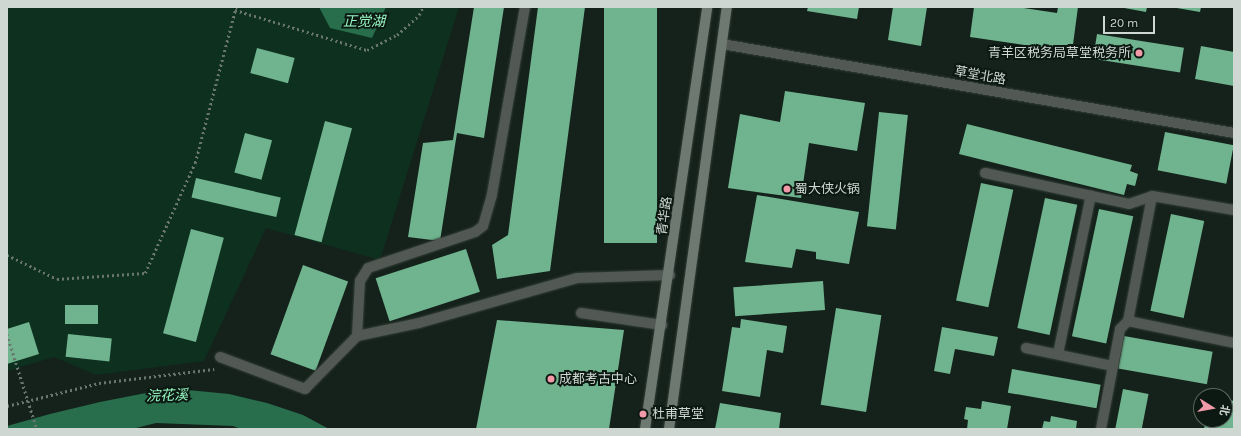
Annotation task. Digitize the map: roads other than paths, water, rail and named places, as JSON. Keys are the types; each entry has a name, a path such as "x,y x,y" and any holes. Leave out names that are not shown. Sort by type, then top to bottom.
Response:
{"main road":[{"name":"青华路","path":"646,429 670,275 707,7"},
{"path":"669,429 727,7"}],"street":[{"path":"357,336 360,281 368,268 475,232 483,226 492,194 526,7"},
{"name":"草堂北路","path":"722,44 1234,133"},
{"path":"985,173 1129,204 1152,196 1234,210"},
{"path":"1058,354 1091,195"},
{"path":"1101,429 1120,329 1128,321 1152,196"},
{"path":"220,357 305,389 357,336 419,323 577,278 670,275"},
{"path":"581,313 662,326"},
{"path":"1128,321 1234,343"},
{"path":"1026,348 1113,366"}],"water":[{"name":"正觉湖","path":"319,7 386,7 372,38 330,28"},
{"name":"浣花溪","path":"188,390 229,394 267,403 303,415 329,429 241,429 233,426 156,423 132,429 7,429 7,426 100,402 146,393"}],"place":[{"name":"青羊区税务局草堂税务所","path":"1139,53"},
{"name":"蜀大侠火锅","path":"787,189"},
{"name":"成都考古中心","path":"551,379"},
{"name":"杜甫草堂","path":"643,414"}]}
